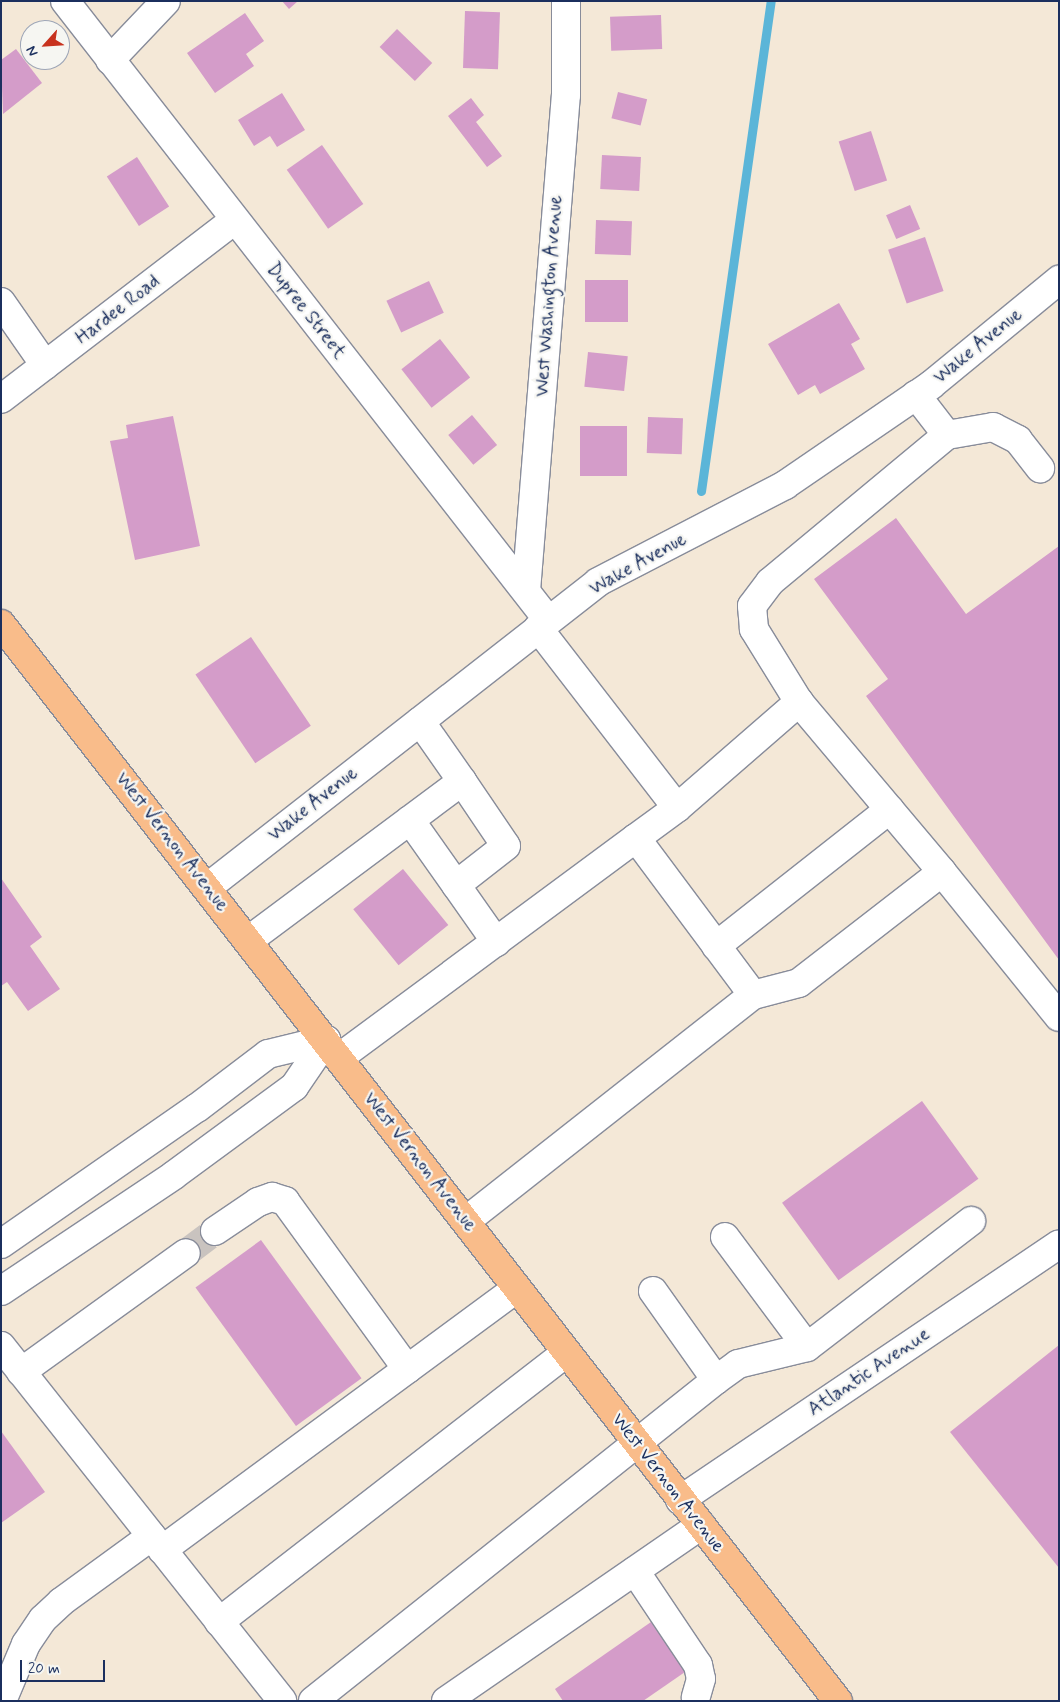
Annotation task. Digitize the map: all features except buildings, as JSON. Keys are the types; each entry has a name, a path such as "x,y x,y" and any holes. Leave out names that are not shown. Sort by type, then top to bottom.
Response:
{"main road":[{"name":"West Vernon Avenue","path":"1,624 208,887 680,1500 838,1701"}],"street":[{"name":"Dupree Street","path":"65,1 234,220 526,591 543,624 677,808"},
{"path":"110,60 166,1"},
{"name":"West Washington Avenue","path":"526,591 566,95 566,1"},
{"name":"Hardee Road","path":"1,399 234,220"},
{"name":"Wake Avenue","path":"208,887 598,582 785,485 916,395 1059,280"},
{"path":"2,305 45,365"},
{"path":"916,395 947,435"},
{"path":"1040,468 1018,440 994,427 947,435 770,582 752,606 754,630 799,702 942,872 1059,1018"},
{"path":"1,1291 174,1175 294,1087 333,1048 496,942 677,808 799,702"},
{"path":"420,721 506,846 456,885"},
{"path":"249,940 462,781"},
{"path":"716,946 890,809"},
{"path":"410,820 496,942"},
{"path":"636,838 753,995"},
{"path":"466,1221 753,995 799,983 942,872"},
{"path":"1,1244 197,1108 268,1054 333,1048"},
{"path":"215,1231 258,1202 272,1196 285,1201 407,1369"},
{"path":"313,1701 636,1441 716,1380 738,1364 806,1347 971,1220"},
{"path":"725,1237 806,1347"},
{"name":"Atlantic Avenue","path":"680,1500 1059,1244"},
{"path":"22,1372 186,1253"},
{"path":"2,1701 26,1644 43,1619 61,1602 157,1543 407,1369 517,1288"},
{"path":"653,1291 716,1380"},
{"path":"1,1346 282,1701"},
{"path":"219,1622 567,1352"},
{"path":"460,1697 701,1525"},
{"path":"635,1571 698,1665 701,1679 695,1700"}],"waterway":[{"path":"701,491 771,1"}],"tunnel":[{"path":"186,1253 215,1231"}]}
